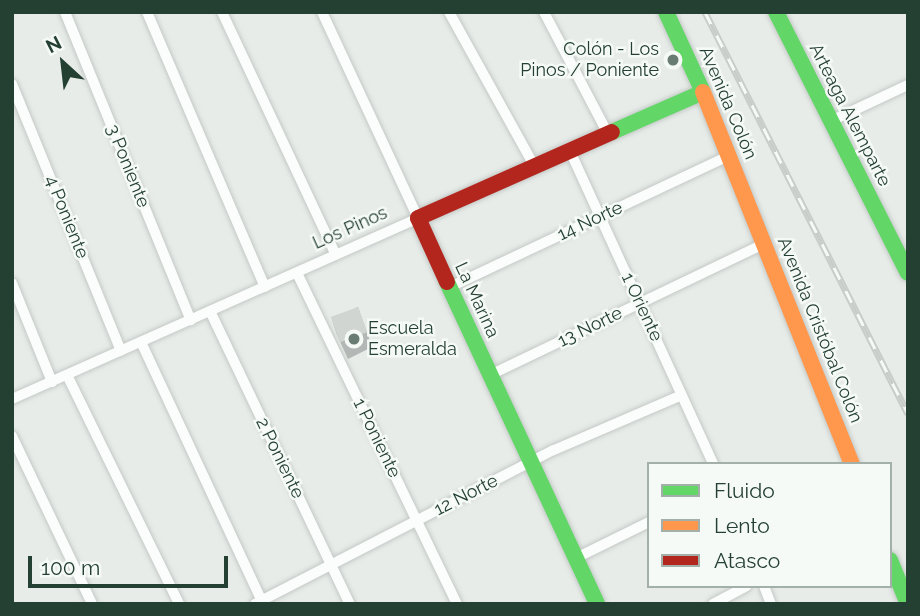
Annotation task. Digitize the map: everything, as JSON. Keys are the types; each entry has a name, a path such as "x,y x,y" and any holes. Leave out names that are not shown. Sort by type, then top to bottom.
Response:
{"main road":[{"name":"Avenida Colón","path":"667,12 752,210"},
{"name":"Arteaga Alemparte","path":"776,12 908,273"},
{"name":"Los Pinos","path":"418,219 703,92"},
{"name":"Avenida Cristóbal Colón","path":"752,210 851,462"},
{"name":"La Marina","path":"418,219 597,604"},
{"path":"892,565 908,604"}],"street":[{"name":"3 Poniente","path":"65,12 191,320"},
{"path":"147,12 265,287"},
{"path":"222,12 336,255"},
{"name":"La Marina","path":"323,12 418,219"},
{"path":"449,12 535,167"},
{"path":"544,12 608,134"},
{"name":"4 Poniente","path":"12,84 121,351"},
{"path":"831,121 908,85"},
{"name":"1 Oriente","path":"570,151 712,462"},
{"name":"14 Norte","path":"450,288 730,155"},
{"name":"Los Pinos","path":"12,399 418,219"},
{"name":"13 Norte","path":"490,375 765,243"},
{"name":"1 Poniente","path":"297,273 457,604"},
{"path":"12,283 52,382"},
{"name":"2 Poniente","path":"210,311 350,604"},
{"path":"141,342 260,603"},
{"path":"67,375 179,604"},
{"name":"12 Norte","path":"260,603 531,461 682,395"},
{"path":"12,436 92,604"},
{"path":"576,558 647,523"},
{"path":"713,604 743,588"}],"building":[{"path":"358,307 367,332 340,342 331,317"}],"railway":[{"path":"705,12 908,414"}],"traffic: fast":[{"path":"612,132 703,92 666,12"},
{"path":"776,12 908,273"},
{"path":"447,282 597,604"},
{"path":"892,565 908,604"}],"traffic: slow":[{"path":"703,92 851,462"}],"traffic: jam":[{"path":"447,282 418,218 612,132"}],"place":[{"name":"Colón - Los Pinos / Poniente","path":"673,60"},
{"name":"Escuela Esmeralda","path":"354,339"}]}
